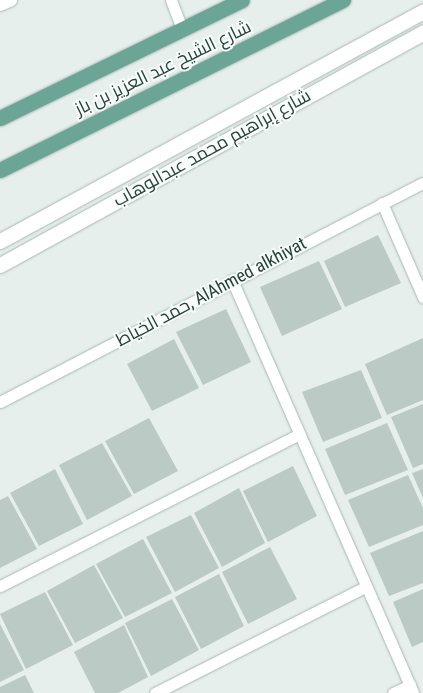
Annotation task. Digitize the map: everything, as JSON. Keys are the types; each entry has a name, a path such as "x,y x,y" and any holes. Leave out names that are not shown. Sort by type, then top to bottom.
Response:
{"main road":[{"name":"شارع الشيخ عبد العزيز بن باز","path":"0,118 242,0"},
{"name":"شارع الشيخ عبد العزيز بن باز","path":"0,170 343,0"}],"street":[{"path":"0,5 11,0"},
{"path":"171,0 182,29"},
{"path":"0,240 423,11"},
{"name":"شارع إبراهيم محمد عبدالوهاب","path":"0,265 423,32"},
{"name":"حمد الخياط, AlAhmed alkhiyat","path":"0,402 232,280 423,183"},
{"path":"382,203 423,297"},
{"path":"232,280 365,588 412,689 393,693"},
{"path":"0,586 298,435"},
{"path":"155,693 365,588"}],"building":[{"path":"378,235 401,283 345,307 324,261"},
{"path":"319,261 342,309 282,336 260,287"},
{"path":"226,309 251,362 203,385 176,332"},
{"path":"423,338 423,400 387,415 365,364"},
{"path":"174,339 199,388 152,411 127,364"},
{"path":"361,370 382,418 323,442 302,392"},
{"path":"423,404 423,464 413,468 391,417"},
{"path":"149,418 178,471 134,494 105,441"},
{"path":"387,423 408,470 345,495 325,449"},
{"path":"102,443 132,496 87,520 59,465"},
{"path":"293,466 317,516 268,542 243,491"},
{"path":"55,469 83,524 39,546 10,493"},
{"path":"423,469 423,498 412,473"},
{"path":"408,475 423,508 423,525 369,547 348,500"},
{"path":"239,488 265,543 222,567 194,513"},
{"path":"8,496 37,549 0,568 0,500"},
{"path":"191,515 219,568 175,592 146,537"},
{"path":"423,531 423,583 389,596 370,553"},
{"path":"143,539 172,593 125,617 96,564"},
{"path":"270,547 297,599 248,624 222,572"},
{"path":"94,565 123,618 75,643 47,591"},
{"path":"219,574 244,626 201,649 175,597"},
{"path":"423,589 423,642 412,647 393,602"},
{"path":"45,592 73,645 26,669 0,614"},
{"path":"172,599 199,650 151,676 125,623"},
{"path":"0,624 24,670 0,682"},
{"path":"124,625 148,677 118,693 95,693 74,652"},
{"path":"25,675 34,693 0,693 0,687"}]}
